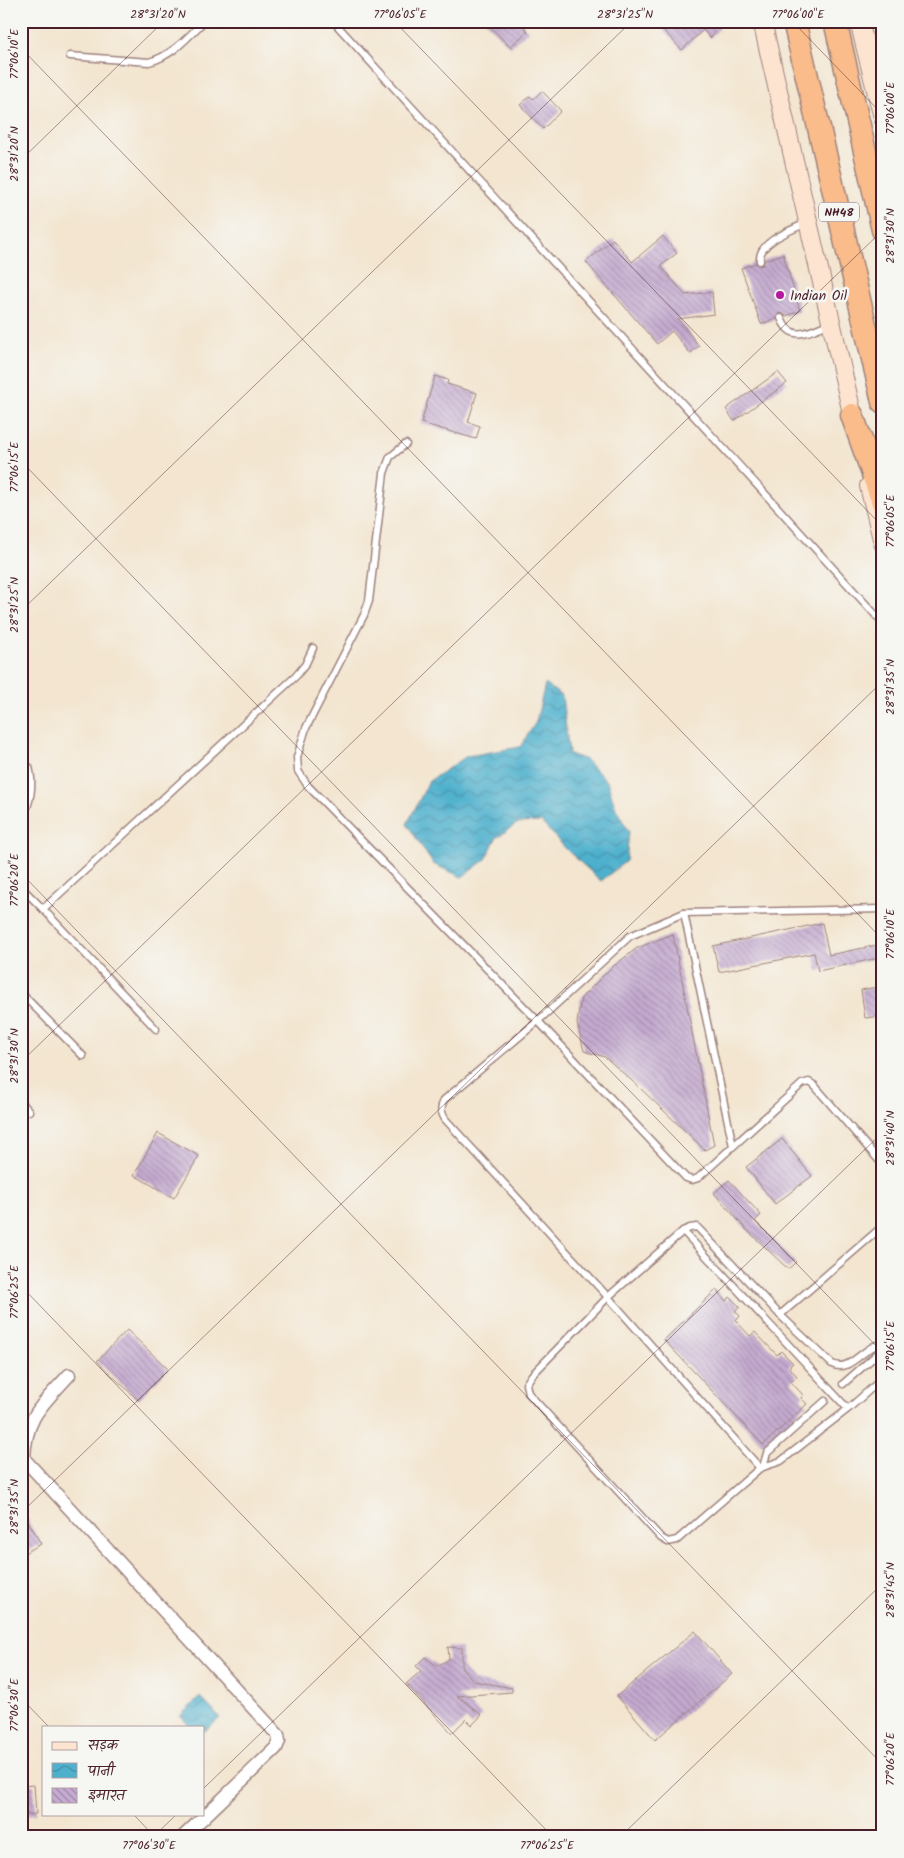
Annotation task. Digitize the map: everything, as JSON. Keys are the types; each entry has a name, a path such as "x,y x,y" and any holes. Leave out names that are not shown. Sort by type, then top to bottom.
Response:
{"highway":[{"name":"NH48","path":"794,21 883,402"},
{"name":"NH48","path":"834,21 883,230"},
{"path":"852,416 883,502"}],"main road":[{"path":"762,21 883,544"},
{"path":"859,21 883,118"}],"street":[{"path":"69,1375 34,1416 27,1429 24,1459 278,1735 279,1741 276,1748 205,1816"},
{"path":"183,1837 205,1816"}],"lane":[{"path":"70,56 154,61 172,51 204,21"},
{"path":"333,21 883,623"},
{"path":"760,261 761,252 771,241 808,222"},
{"path":"781,318 786,329 793,333 806,332 831,323"},
{"path":"406,444 390,457 384,473 369,601 364,615 306,728 297,757 298,770 308,786 538,1021 686,1178 692,1180 698,1178 802,1084 809,1082 883,1164"},
{"path":"43,909 296,676 306,665 313,648"},
{"path":"21,821 29,802 32,786 29,767"},
{"path":"21,887 156,1029"},
{"path":"761,1468 445,1119 441,1110 444,1100 538,1021 630,936 684,913 883,909"},
{"path":"684,913 733,1146"},
{"path":"21,993 83,1056"},
{"path":"21,1102 30,1110"},
{"path":"780,1315 883,1226"},
{"path":"825,1401 767,1453 761,1468 677,1540 668,1542 661,1538 528,1393 526,1384 532,1375 608,1297 683,1231 697,1227 780,1315 832,1364 838,1367 844,1366 876,1344 883,1344"},
{"path":"683,1231 848,1409"},
{"path":"843,1384 883,1349"},
{"path":"761,1468 772,1466 781,1461 848,1409 883,1378"}],"water":[{"path":"545,684 562,696 569,754 586,760 607,781 616,809 629,832 626,861 601,881 568,851 541,822 518,823 496,838 486,859 462,877 433,864 407,824 429,781 467,756 520,747 536,722"},
{"path":"200,1697 220,1718 205,1731 205,1726 190,1726 180,1716"}],"building":[{"path":"485,21 519,21 528,31 510,47"},
{"path":"666,21 714,21 720,28 710,38 703,30 682,50 660,27"},
{"path":"542,91 561,111 543,129 520,105 530,96 533,99"},
{"path":"663,236 677,253 661,266 685,295 712,292 714,314 678,319 699,346 690,353 672,331 657,344 586,262 613,239 632,262"},
{"path":"783,254 800,311 786,316 779,313 776,319 761,324 741,268 756,263 762,266 765,260"},
{"path":"778,372 787,383 734,421 726,409"},
{"path":"435,376 448,380 447,384 477,393 468,422 480,426 476,439 421,423"},
{"path":"822,923 829,955 883,944 883,957 818,971 814,953 719,972 713,946"},
{"path":"673,934 714,1145 705,1150 605,1057 584,1051 577,1023 581,998 611,968 637,948"},
{"path":"883,986 883,1016 865,1018 861,990"},
{"path":"158,1133 199,1156 174,1198 134,1175"},
{"path":"782,1139 812,1176 775,1204 746,1167"},
{"path":"729,1180 761,1215 755,1221 796,1262 788,1269 746,1229 714,1193"},
{"path":"716,1290 726,1301 730,1297 740,1307 735,1311 740,1316 736,1321 750,1336 755,1332 777,1355 781,1351 793,1363 789,1367 797,1376 791,1382 803,1395 801,1398 807,1404 763,1445 664,1340"},
{"path":"127,1330 168,1369 138,1400 97,1361"},
{"path":"21,1508 41,1544 21,1555"},
{"path":"695,1631 732,1674 655,1740 617,1696"},
{"path":"448,1647 462,1648 462,1668 474,1681 512,1688 512,1692 457,1696 482,1715 472,1725 466,1719 452,1733 406,1684 421,1671 416,1666 425,1657 437,1666 449,1659"},
{"path":"34,1785 36,1814 21,1815 22,1786"}],"place":[{"name":"Indian Oil","path":"780,295"}]}
